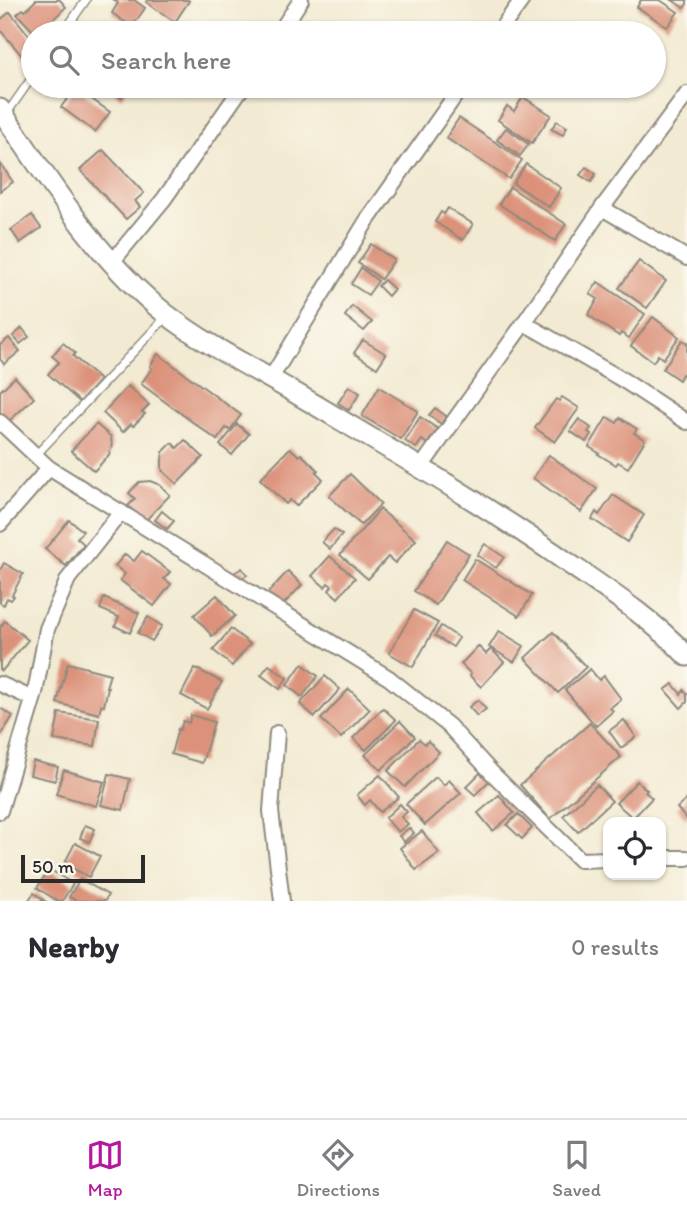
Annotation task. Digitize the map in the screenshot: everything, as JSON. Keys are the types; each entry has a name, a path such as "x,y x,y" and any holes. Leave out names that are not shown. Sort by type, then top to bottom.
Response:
{"street":[{"path":"287,21 301,0"},
{"path":"507,21 522,0"},
{"path":"421,467 602,208 687,94"},
{"path":"112,262 164,199 235,98"},
{"path":"271,378 366,222 454,98"},
{"path":"2,113 74,215 112,262 135,288 167,315 421,467 531,537 660,629 687,656"},
{"path":"602,208 687,258"},
{"path":"524,323 623,380 687,422"},
{"path":"0,422 49,468 389,678 449,726 492,773 580,860 603,859"},
{"path":"0,524 49,468"},
{"path":"0,811 33,699 47,629 68,579 121,512"},
{"path":"0,684 33,699"},
{"path":"277,733 271,811 282,901"},
{"path":"666,858 687,858"}],"lane":[{"path":"71,21 86,0"},
{"path":"2,113 21,90"},
{"path":"35,456 167,315"}],"building":[{"path":"36,0 60,0 66,7 51,21 24,21 17,14 23,9 25,11"},
{"path":"114,0 134,0 145,8 136,21 123,21 112,13 118,3"},
{"path":"147,0 189,1 176,21 146,2"},
{"path":"641,0 660,0 678,12 667,27 666,21 658,21 637,7"},
{"path":"672,0 687,0 687,4 684,8"},
{"path":"10,12 21,25 21,54 0,30 0,20"},
{"path":"68,98 90,98 110,112 95,132 61,107"},
{"path":"525,98 551,115 532,143 498,120 507,106 514,111"},
{"path":"459,118 522,160 509,179 446,138"},
{"path":"557,121 567,127 563,135 551,129"},
{"path":"506,128 529,144 520,156 497,140"},
{"path":"103,150 144,193 135,201 140,207 126,219 80,170"},
{"path":"0,163 13,182 0,191"},
{"path":"526,164 561,188 549,207 513,183"},
{"path":"586,167 596,174 591,182 580,175"},
{"path":"510,187 566,224 555,241 499,204"},
{"path":"448,208 473,224 463,240 435,222 441,212 444,214"},
{"path":"32,215 41,228 20,243 11,230"},
{"path":"371,244 394,260 381,279 358,263"},
{"path":"639,261 666,281 647,308 619,288"},
{"path":"361,268 378,281 368,295 351,284"},
{"path":"384,280 394,289 388,296 378,286"},
{"path":"598,282 645,314 629,338 621,333 619,336 588,315 598,299 590,294"},
{"path":"352,306 372,322 364,331 345,316"},
{"path":"653,317 679,337 663,359 658,355 653,362 631,346"},
{"path":"22,328 29,337 20,344 13,336"},
{"path":"9,338 20,351 4,364 0,359 0,345"},
{"path":"363,340 386,354 377,368 354,353"},
{"path":"682,340 687,343 687,377 682,374 679,380 663,369"},
{"path":"63,343 75,353 73,356 100,380 80,402 48,374 59,362 52,356"},
{"path":"158,354 241,415 230,430 226,428 217,440 141,384"},
{"path":"15,377 34,398 7,423 0,415 0,391"},
{"path":"128,386 149,405 142,412 145,414 123,432 103,413"},
{"path":"349,386 360,393 349,410 338,403"},
{"path":"379,387 418,411 401,439 362,416"},
{"path":"562,397 579,408 555,442 535,428 556,399 559,401"},
{"path":"435,408 446,416 441,424 429,415"},
{"path":"420,417 438,429 427,444 422,440 416,448 405,441"},
{"path":"607,417 617,423 620,418 637,429 634,433 645,440 628,468 618,462 616,465 589,447"},
{"path":"579,419 591,428 586,442 570,431"},
{"path":"96,424 111,437 112,447 109,455 94,471 71,451"},
{"path":"237,424 249,434 232,455 220,445"},
{"path":"185,440 203,457 177,484 162,470 163,452 172,443 177,448"},
{"path":"290,448 299,456 301,454 318,470 316,472 323,479 296,506 290,500 286,504 260,479"},
{"path":"549,455 597,489 581,512 533,478"},
{"path":"350,474 381,504 361,525 329,496"},
{"path":"150,481 160,485 170,495 145,521 128,506 135,499 129,493 139,482"},
{"path":"613,495 644,515 627,542 592,519 596,512 599,515"},
{"path":"380,509 416,540 395,563 388,557 368,579 340,555"},
{"path":"162,511 174,521 167,529 155,520"},
{"path":"69,520 83,531 77,538 84,544 66,566 45,549"},
{"path":"334,529 342,535 330,549 322,542"},
{"path":"447,540 469,554 436,605 414,591"},
{"path":"485,544 504,557 496,568 477,555"},
{"path":"142,551 170,572 164,579 171,584 154,606 120,580 125,574 115,566 125,554 134,561"},
{"path":"330,556 355,578 338,598 329,590 332,586 328,583 325,587 312,576"},
{"path":"475,559 532,595 519,616 462,580"},
{"path":"4,563 23,574 12,595 14,596 11,600 7,598 4,605 0,603 0,570"},
{"path":"242,568 247,575 239,580 234,573"},
{"path":"288,571 302,585 280,608 266,595"},
{"path":"217,595 235,616 212,636 194,615"},
{"path":"104,598 139,613 130,633 115,626 119,617 100,609"},
{"path":"414,610 438,623 413,667 389,653"},
{"path":"148,617 162,626 152,641 138,633"},
{"path":"5,621 28,640 2,671 0,627"},
{"path":"441,626 459,638 453,647 435,636"},
{"path":"231,629 250,644 232,666 213,650"},
{"path":"499,631 524,646 514,662 489,647"},
{"path":"553,632 586,667 558,693 525,658"},
{"path":"478,646 486,654 491,649 504,662 481,687 461,664"},
{"path":"68,663 110,674 104,706 101,705 99,714 57,703"},
{"path":"302,664 318,676 302,697 287,685"},
{"path":"269,665 287,678 280,689 261,675"},
{"path":"195,668 222,682 207,709 181,695"},
{"path":"590,669 599,680 604,676 621,699 610,708 613,711 596,726 565,690"},
{"path":"325,676 340,689 315,717 300,704"},
{"path":"673,684 681,694 684,690 687,693 687,702 681,708 665,690"},
{"path":"349,689 370,709 341,738 321,719"},
{"path":"478,700 486,709 477,716 469,707"},
{"path":"0,708 13,716 0,737"},
{"path":"383,708 396,720 366,750 353,738"},
{"path":"59,713 99,719 95,746 54,740"},
{"path":"191,715 214,722 202,763 171,754 178,729 180,730 183,721 189,723"},
{"path":"624,720 636,737 621,748 609,731"},
{"path":"400,721 415,737 381,770 365,755"},
{"path":"590,723 621,757 550,819 520,785"},
{"path":"419,739 425,744 428,741 439,752 405,787 388,771"},
{"path":"33,761 58,767 55,781 30,775"},
{"path":"64,770 104,782 96,806 56,794"},
{"path":"480,773 489,781 475,795 466,787"},
{"path":"109,774 130,779 123,810 101,805"},
{"path":"380,775 399,797 380,812 370,800 365,805 357,795"},
{"path":"436,777 444,785 449,780 461,793 425,825 406,804"},
{"path":"637,781 652,798 634,817 616,803"},
{"path":"597,785 612,801 578,832 563,816"},
{"path":"499,795 514,813 493,831 478,813"},
{"path":"687,799 687,820 677,808"},
{"path":"400,804 407,812 401,817 408,824 398,832 385,818"},
{"path":"518,814 532,828 522,839 507,825"},
{"path":"85,825 95,829 89,842 80,838"},
{"path":"409,828 414,833 404,842 399,836"},
{"path":"422,831 439,853 416,870 400,848"},
{"path":"75,843 100,856 89,877 64,864"},
{"path":"49,869 73,884 62,901 37,888"},
{"path":"80,879 108,895 105,901 77,901 69,897"},
{"path":"34,893 45,901 28,901"}]}
